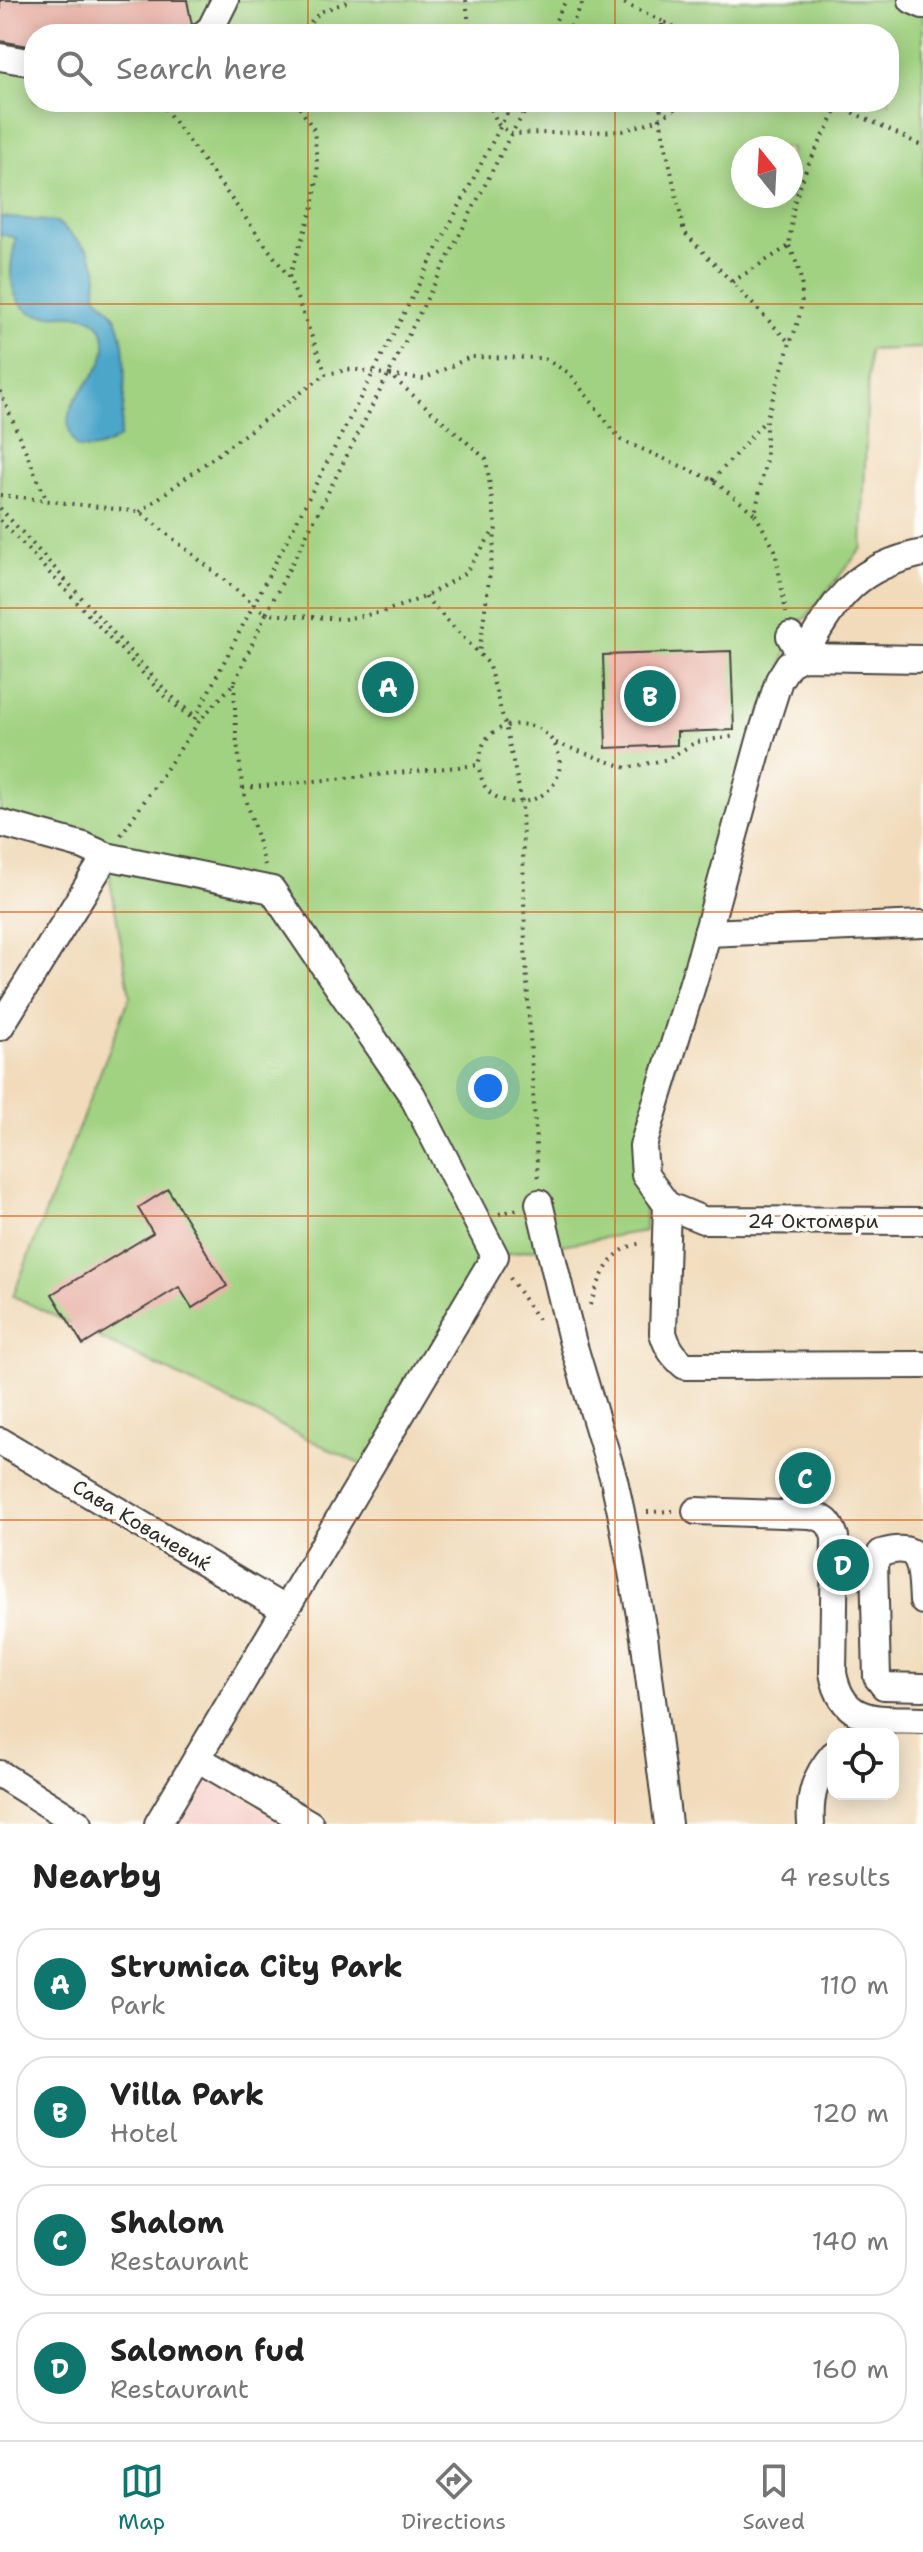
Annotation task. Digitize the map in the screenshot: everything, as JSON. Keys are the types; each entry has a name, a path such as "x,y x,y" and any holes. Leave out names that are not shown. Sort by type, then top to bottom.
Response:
{"street":[{"path":"213,24 225,0"},
{"path":"912,0 923,5"},
{"path":"0,57 24,61"},
{"path":"923,553 893,560 851,585 796,647 779,680 643,1146 645,1175 667,1205 663,1333 666,1345 685,1366 923,1365"},
{"path":"796,647 923,659"},
{"path":"0,823 84,846 106,856 272,890 412,1095 495,1256 158,1824"},
{"path":"0,1027 106,856"},
{"path":"707,933 923,924"},
{"path":"539,1203 572,1340 621,1512 644,1637 668,1824"},
{"name":"24 Октомври","path":"667,1205 703,1220 923,1221"},
{"name":"Сава Ковачевиќ","path":"0,1441 284,1609"},
{"path":"696,1511 824,1517 835,1537 835,1683 839,1693 851,1709 858,1726 923,1720"},
{"path":"923,1601 921,1562 917,1554 912,1551 881,1553 874,1563 877,1677 884,1686 923,1687"},
{"path":"197,1758 310,1824"},
{"path":"811,1824 812,1790 827,1763"},
{"path":"0,1774 79,1824"}],"path":[{"path":"309,24 320,12 352,0"},
{"path":"466,0 469,24"},
{"path":"554,24 566,0"},
{"path":"572,24 584,0"},
{"path":"617,0 668,24"},
{"path":"167,112 289,277 326,374"},
{"path":"289,277 313,207 318,173 314,130 302,112"},
{"path":"493,112 501,126 511,134 623,131 660,119 670,112"},
{"path":"106,856 198,718 508,112"},
{"path":"0,520 165,697 194,720 198,718 234,683 266,614 525,112"},
{"path":"660,112 684,232 790,343"},
{"path":"755,514 766,459 766,420 804,298 795,258 789,246 794,203 807,167 836,112"},
{"path":"852,112 923,146"},
{"path":"732,282 789,246"},
{"path":"140,512 326,374 352,369 424,379 470,357 543,358 569,373 621,440 713,480 755,514 775,550 796,647"},
{"path":"390,375 486,459 496,527 479,654"},
{"path":"0,391 47,501"},
{"path":"713,480 766,420"},
{"path":"0,495 140,512 266,614 344,619 383,612 425,597 465,573 496,527"},
{"path":"0,508 169,694 198,718"},
{"path":"425,597 488,663 522,802 525,946 539,1203 477,1221"},
{"path":"234,683 236,735 243,788 272,890"},
{"path":"556,743 560,760 556,779 543,795 522,802 503,802 486,788 478,765 485,741 505,725 529,724 556,743 627,768 668,759 696,742 739,736 761,737"},
{"path":"243,788 478,765"},
{"path":"495,1256 545,1330 558,1339 572,1340 611,1259 636,1244 665,1240"},
{"path":"621,1512 696,1511"}],"shaded area":[{"path":"207,1778 285,1824 178,1824"}],"green space":[{"path":"0,0 912,0 923,5 923,348 869,350 862,548 790,637 645,1175 645,1231 495,1256 368,1468 13,1296 130,996 106,856 0,823"}],"water":[{"path":"0,217 57,222 89,251 97,270 96,294 116,318 123,344 125,377 119,438 94,448 77,447 69,430 69,415 74,402 100,366 105,352 104,337 97,323 85,316 40,315 27,310 16,298 11,275 16,238 0,234"}],"building":[{"path":"0,0 187,0 192,24 24,24 24,45 0,41"},
{"path":"731,651 734,730 677,732 677,745 606,748 603,655"},
{"path":"168,1189 227,1286 192,1308 179,1287 83,1345 52,1294 153,1233 138,1208"}],"place":[{"name":"Strumica City Park","path":"388,687"},
{"name":"Villa Park","path":"650,696"},
{"name":"Shalom","path":"805,1478"},
{"name":"Salomon fud","path":"843,1565"}]}
